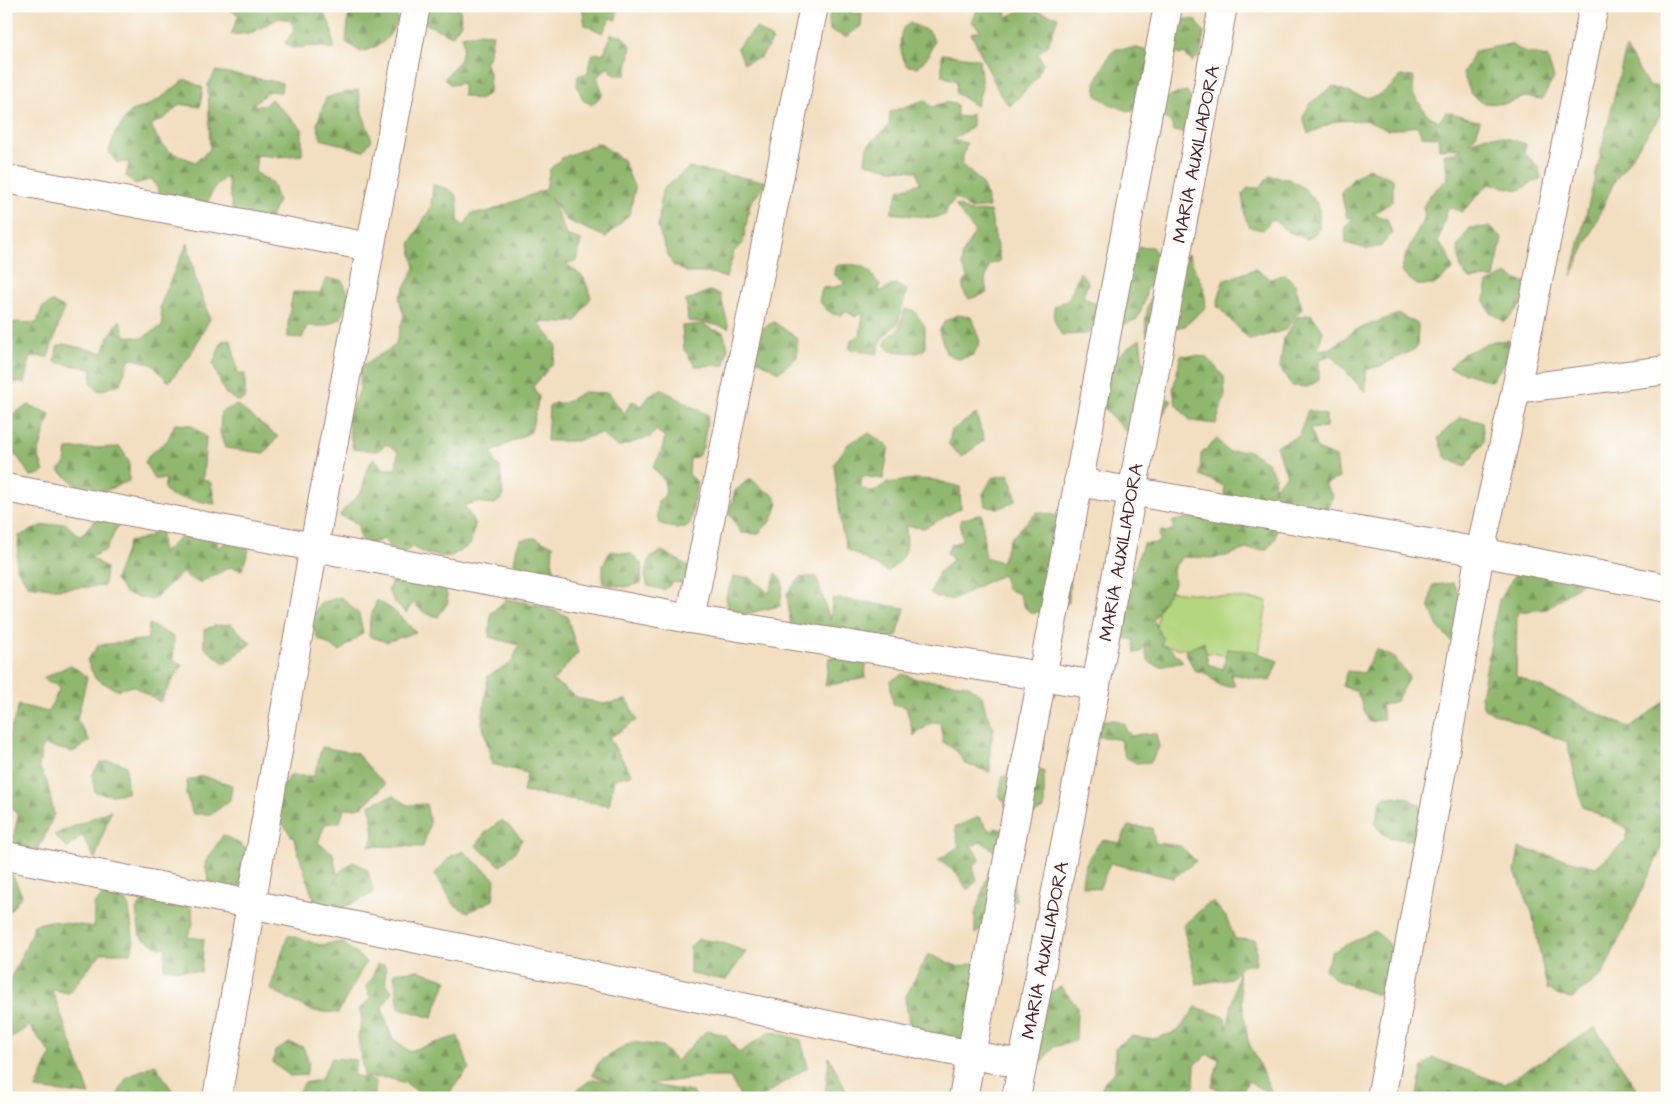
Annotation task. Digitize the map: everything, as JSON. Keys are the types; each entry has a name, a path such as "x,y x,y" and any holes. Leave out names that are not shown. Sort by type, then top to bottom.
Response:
{"street":[{"path":"217,1098 314,546 416,6"},
{"path":"690,619 814,6"},
{"path":"963,1098 1168,6"},
{"name":"MARÍA AUXILIADORA","path":"1016,1098 1096,685 1223,6"},
{"path":"1381,1098 1480,552 1516,389 1594,6"},
{"path":"6,179 370,246"},
{"path":"1516,389 1667,370"},
{"path":"1078,482 1480,552 1667,588"},
{"path":"6,488 690,619 1096,685"},
{"path":"6,856 251,904 971,1055 1022,1064"}],"green space":[{"path":"223,6 316,6 328,20 334,49 315,46 292,48 285,43 295,29 290,20 279,18 251,33 231,35 239,15"},
{"path":"394,6 398,20 388,37 380,44 361,52 346,42 349,11 360,12 374,7"},
{"path":"423,6 460,6 461,23 452,36 426,24"},
{"path":"582,6 618,6 616,20 610,18 603,33 585,25"},
{"path":"832,6 855,6 850,13 862,13 861,26 846,37 830,30 829,18"},
{"path":"980,6 1005,6 1007,17 1026,8 1058,17 1048,45 1038,53 1043,63 1036,79 1010,106 1001,96 971,33 981,31 971,21"},
{"path":"1173,20 1196,20 1204,33 1200,55 1192,62 1184,53 1180,55 1156,42"},
{"path":"910,23 930,32 934,41 929,55 918,67 907,66 900,47 903,28"},
{"path":"756,28 773,40 761,57 744,63 737,47"},
{"path":"476,33 493,34 489,57 485,62 490,75 489,93 478,100 463,95 463,83 451,85 444,79 462,55 462,36"},
{"path":"611,35 622,36 631,46 626,75 615,75 608,67 597,77 603,94 592,105 583,100 577,85 578,76 588,73 593,54 604,53"},
{"path":"1510,44 1527,53 1547,57 1554,78 1542,99 1525,97 1504,104 1483,103 1471,94 1463,73 1475,51"},
{"path":"1137,48 1153,53 1144,106 1131,112 1110,104 1097,96 1095,83 1110,54 1116,49"},
{"path":"1626,48 1648,85 1667,89 1667,106 1614,182 1571,277"},
{"path":"942,54 979,59 982,88 976,106 956,93 957,81 942,76"},
{"path":"216,71 282,83 281,92 269,91 252,105 264,106 271,99 302,129 302,155 279,157 257,155 255,172 272,183 278,201 268,224 233,212 227,176 212,192 205,225 165,202 152,179 135,184 126,176 129,162 117,163 109,152 115,133 131,111 153,102 185,79 203,88 200,107 180,104 165,118 151,125 160,141 168,150 196,162 210,149 208,85"},
{"path":"1401,76 1414,77 1413,94 1427,115 1439,121 1446,112 1480,121 1476,135 1468,144 1483,137 1497,136 1526,144 1524,153 1538,166 1541,178 1519,190 1489,184 1462,212 1448,207 1438,243 1447,253 1453,270 1434,285 1417,285 1401,272 1406,254 1425,216 1423,207 1429,196 1448,178 1444,155 1456,152 1462,148 1439,149 1438,137 1421,136 1418,126 1388,130 1365,120 1336,121 1308,134 1303,117 1310,104 1333,86 1355,95 1370,98 1384,92"},
{"path":"358,90 362,112 372,140 363,151 321,139 317,124 326,98"},
{"path":"1187,91 1198,110 1191,134 1174,131 1170,121 1160,116 1165,101 1171,95"},
{"path":"924,100 932,107 944,103 957,105 957,116 965,117 972,114 972,127 952,140 967,143 961,164 983,186 989,207 971,209 956,198 948,207 945,215 933,218 891,213 899,190 920,183 917,171 891,169 865,163 867,146 889,126 890,112"},
{"path":"599,143 623,160 635,189 629,215 606,237 566,220 550,197 566,235 581,240 577,261 566,263 584,278 591,297 576,321 563,323 538,322 557,346 553,363 533,387 539,397 531,432 492,452 495,463 500,467 503,497 495,504 477,502 464,505 475,524 470,545 450,557 426,554 412,547 399,556 389,547 384,539 371,544 360,539 358,524 339,515 362,491 367,468 374,458 385,469 396,469 398,452 387,444 377,451 353,449 347,417 360,390 360,367 395,346 404,316 399,298 415,268 410,244 431,207 433,185 448,189 455,195 458,205 458,220 464,226 472,213 485,213 546,189 550,169 562,158"},
{"path":"689,168 768,182 750,203 743,243 734,252 726,278 712,273 689,273 673,265 665,248 658,227 662,190"},
{"path":"1368,168 1393,179 1393,201 1372,213 1387,219 1392,233 1381,246 1367,249 1346,243 1345,227 1354,217 1347,218 1341,192 1353,179"},
{"path":"1269,176 1289,179 1305,189 1319,206 1319,230 1308,239 1287,231 1272,219 1263,230 1250,227 1245,217 1242,194 1248,188 1260,188"},
{"path":"955,205 969,212 990,211 1000,261 989,265 985,281 987,293 969,299 963,288 967,277 962,266 962,255 975,232"},
{"path":"1491,227 1502,238 1494,278 1469,279 1461,269 1457,246 1470,228"},
{"path":"188,243 195,277 210,319 189,357 169,382 151,364 130,358 120,384 99,391 91,384 92,369 55,362 57,347 64,344 103,353 109,336 120,320 125,336 142,338 163,325 160,307"},
{"path":"1126,246 1152,247 1162,261 1165,275 1147,288 1144,303 1137,319 1119,327"},
{"path":"1188,254 1204,289 1206,307 1185,326 1170,329 1150,340 1147,334 1146,320 1154,286 1164,283"},
{"path":"855,265 866,268 880,284 879,292 895,284 907,290 898,323 881,340 877,354 849,349 852,339 860,336 863,312 855,317 846,311 841,315 833,314 819,301 822,288 835,287 845,283 834,274 835,267"},
{"path":"1255,269 1271,279 1285,274 1295,284 1302,308 1285,330 1250,340 1217,306 1223,281"},
{"path":"1080,272 1088,282 1083,296 1097,305 1095,323 1087,334 1062,335 1055,321 1055,306 1068,300"},
{"path":"1506,274 1519,281 1527,282 1531,294 1505,322 1490,312 1484,301 1488,283"},
{"path":"326,279 342,280 349,295 341,318 325,326 307,326 302,338 288,337 288,322 293,292 320,293"},
{"path":"709,291 720,294 729,328 688,321 686,301"},
{"path":"52,302 64,308 48,357 31,356 24,383 6,381 6,329 9,322 37,323 42,308"},
{"path":"905,309 913,310 925,326 925,349 918,353 890,351 884,344 898,330"},
{"path":"1311,314 1323,331 1318,350 1331,348 1356,330 1398,314 1418,324 1417,348 1380,366 1366,370 1366,393 1331,355 1319,360 1319,379 1308,387 1292,386 1280,368 1284,338 1297,317"},
{"path":"957,315 971,317 980,342 973,355 959,359 946,353 939,331 945,321"},
{"path":"774,322 797,338 797,357 779,372 754,358 763,328"},
{"path":"704,324 711,329 723,332 728,347 725,365 695,366 684,349 682,326"},
{"path":"1140,339 1147,389 1172,401 1159,419 1144,432 1125,431 1103,407 1112,360"},
{"path":"231,340 238,374 245,374 245,399 238,401 225,393 213,364 222,341"},
{"path":"1512,340 1505,362 1491,381 1449,368 1463,354 1494,341"},
{"path":"1181,355 1207,357 1224,377 1225,395 1216,424 1191,421 1176,405 1173,389"},
{"path":"661,389 708,415 703,447 698,456 690,459 689,474 697,482 690,525 683,528 660,523 657,516 658,501 665,496 665,484 662,477 653,468 662,450 665,437 656,430 650,437 618,447 601,433 576,441 547,441 549,407 554,403 564,403 584,392 609,393 624,414 632,401 642,406 650,395"},
{"path":"29,405 50,414 38,455 44,471 30,476 18,457 11,453 6,456 6,418"},
{"path":"237,405 278,437 264,453 225,448 220,433 221,412"},
{"path":"1308,410 1326,415 1326,427 1310,429 1317,449 1336,457 1339,478 1324,484 1333,496 1322,526 1297,526 1276,497 1274,487 1287,475 1276,446 1299,436"},
{"path":"976,414 984,440 962,457 949,445 951,431"},
{"path":"1460,417 1482,422 1484,441 1465,467 1445,457 1438,438"},
{"path":"175,424 191,425 206,437 203,479 211,483 215,504 170,496 164,488 166,479 154,479 145,462 150,454 167,441"},
{"path":"869,433 889,447 883,479 862,476 861,488 873,492 887,483 914,479 934,480 960,487 961,508 924,528 906,526 907,542 905,553 888,572 847,549 842,531 834,464 848,444"},
{"path":"1217,439 1228,452 1247,450 1267,462 1275,476 1268,519 1278,524 1275,539 1266,550 1246,549 1226,556 1212,558 1182,557 1173,569 1174,584 1153,620 1163,639 1161,645 1171,649 1183,661 1163,666 1153,665 1147,657 1144,645 1141,652 1135,653 1133,639 1116,638 1115,625 1143,544 1157,543 1161,539 1159,538 1161,531 1173,530 1173,521 1233,511 1225,499 1224,486 1200,475 1201,454"},
{"path":"120,447 129,461 129,481 99,493 78,486 59,471 65,463 67,449"},
{"path":"1008,474 1013,485 1016,500 1001,508 985,506 983,494 992,478"},
{"path":"750,478 764,490 774,495 778,503 772,520 758,534 741,533 729,512 735,491"},
{"path":"1037,512 1071,518 1069,603 1031,614 1024,606 1019,594 1007,589 1003,575 984,583 954,600 937,597 930,593 939,572 953,560 947,553 951,545 962,540 960,520 982,514 985,557 1001,562 1010,539"},
{"path":"122,517 106,550 91,557 106,568 104,586 57,589 28,585 16,568 19,536 41,526 65,523 80,537 94,521"},
{"path":"161,527 162,554 188,530 216,536 218,548 232,538 243,542 249,550 242,570 230,567 199,583 182,573 152,600 126,594 115,580 129,542 148,537"},
{"path":"534,538 553,545 552,561 555,572 543,576 533,575 514,563 520,540"},
{"path":"610,551 631,554 642,564 641,583 625,587 603,584 603,566"},
{"path":"662,551 688,566 688,584 673,582 664,590 648,586 645,576 650,558"},
{"path":"1552,564 1584,581 1547,609 1517,612 1516,676 1630,728 1667,699 1667,837 1602,975 1572,998 1559,996 1547,989 1532,912 1515,872 1519,848 1596,867 1626,841 1627,828 1583,807 1567,742 1484,709 1481,697 1499,600 1514,576"},
{"path":"776,573 783,583 780,606 740,615 728,608 726,597 733,577 749,577 769,593"},
{"path":"394,575 445,584 448,602 438,617 425,613 413,603 406,613 395,603 388,590"},
{"path":"816,576 830,620 833,598 905,608 897,636 857,649 791,628 787,593 800,578"},
{"path":"1453,583 1467,607 1453,643 1438,627 1429,606 1433,585"},
{"path":"1161,590 1267,601 1258,661 1154,644"},
{"path":"341,597 359,614 363,633 340,651 318,639 310,621 320,603"},
{"path":"507,599 539,605 567,616 578,653 553,681 578,698 603,704 627,700 637,720 609,738 632,775 614,779 609,805 523,792 527,773 492,764 482,722 488,676 512,662 519,645 489,637 491,613"},
{"path":"377,600 393,610 416,632 386,642 369,636 370,619"},
{"path":"149,624 174,637 173,660 182,665 160,702 133,686 116,690 95,678 87,660 99,645 148,639"},
{"path":"231,624 251,643 225,664 204,647 204,630 214,626"},
{"path":"1204,642 1208,664 1223,669 1227,649 1253,651 1278,661 1270,681 1231,674 1235,686 1220,686 1205,673 1194,670 1185,651"},
{"path":"1376,649 1395,658 1409,677 1396,701 1381,706 1384,719 1369,722 1357,692 1342,686 1347,671 1364,673"},
{"path":"867,651 865,678 825,686 829,658"},
{"path":"71,665 87,677 77,720 90,741 73,752 44,745 39,767 47,782 54,814 44,838 32,859 10,853 18,816 6,798 6,743 19,705 48,712 60,688 43,678"},
{"path":"903,674 916,679 968,685 982,696 986,713 994,728 990,747 990,772 965,764 957,751 943,742 940,722 931,723 914,736 906,707 893,704 890,681"},
{"path":"1103,720 1115,720 1125,724 1126,730 1131,736 1156,734 1159,747 1151,762 1136,763 1125,757 1120,740 1096,737"},
{"path":"322,747 356,753 385,785 362,807 344,809 340,822 325,824 318,843 333,853 337,874 353,862 367,869 374,893 342,908 318,906 311,892 294,839 278,818 272,803 290,776 314,776"},
{"path":"113,761 126,765 127,793 111,795 95,792 92,775 100,763"},
{"path":"1031,765 1044,772 1044,809 1031,816 1008,807 999,795 1003,776 1022,776"},
{"path":"202,776 232,785 230,800 212,814 193,814 186,794 187,781"},
{"path":"393,796 408,805 426,804 430,822 423,847 369,846 374,834 370,805"},
{"path":"1395,796 1407,798 1421,806 1421,830 1413,840 1391,838 1383,833 1375,824 1382,798"},
{"path":"111,810 95,859 82,835 68,849 54,835"},
{"path":"979,817 990,831 996,828 1003,830 998,854 981,841 975,845 970,844 980,859 973,867 977,881 967,890 957,873 938,860 959,847 955,827"},
{"path":"502,820 522,839 515,852 501,866 476,846 485,833"},
{"path":"1128,826 1152,828 1155,843 1180,846 1196,861 1173,878 1110,863 1099,889 1082,886 1085,866 1097,846 1102,840 1120,843"},
{"path":"223,835 240,844 252,854 237,895 217,890 208,880 205,863"},
{"path":"463,851 495,879 493,900 468,912 454,905 435,874 450,857"},
{"path":"998,862 1012,875 1016,900 997,902 1004,911 975,934 975,914 990,869"},
{"path":"12,874 22,895 6,916 6,875"},
{"path":"105,893 128,903 134,942 131,953 101,953 69,993 52,990 90,1095 36,1089 51,1054 29,1026 6,1040 6,980 11,977 26,947 34,925 50,921 94,927 94,904"},
{"path":"148,894 179,900 192,909 193,925 187,937 204,939 201,972 164,968 166,947 160,948 140,936 136,910"},
{"path":"1213,902 1226,917 1235,939 1256,940 1256,965 1244,965 1231,978 1197,984 1183,926 1206,905"},
{"path":"1374,931 1388,943 1392,951 1387,969 1386,998 1336,980 1325,969 1332,952"},
{"path":"288,935 321,945 342,942 366,962 338,1013 312,1011 270,989"},
{"path":"698,939 720,942 746,952 726,980 690,974 690,947"},
{"path":"928,954 959,967 984,960 979,1052 910,1029 905,998"},
{"path":"377,964 385,965 386,983 392,991 382,1008 392,1038 409,1051 458,1036 469,1068 450,1092 423,1095 406,1083 388,1078 364,1077 358,1037 362,1017 359,1009 371,999 366,986 372,979"},
{"path":"418,970 447,980 432,1018 399,1008 394,973"},
{"path":"1238,972 1248,1041 1274,1097 1248,1081 1240,1098 1229,1098 1228,1095 1212,1086 1219,1059 1207,1054 1195,1065 1194,1087 1185,1098 1099,1098 1104,1082 1115,1072 1115,1048 1131,1036 1154,1039 1178,1031 1196,1007 1225,1017 1227,1030"},
{"path":"1061,987 1077,1006 1076,1041 1053,1047 1041,1064 1035,1000"},
{"path":"1595,1028 1643,1098 1416,1098 1423,1067 1433,1058 1504,1084"},
{"path":"707,1030 726,1036 739,1053 771,1031 801,1040 808,1067 760,1098 741,1098 730,1077 705,1077 648,1084 692,1092 698,1098 576,1098 573,1093 592,1079 609,1081 592,1075 599,1062 632,1042 662,1046 676,1061"},
{"path":"290,1043 303,1047 309,1062 306,1075 290,1076 273,1063 275,1051"},
{"path":"829,1057 850,1098 825,1098"},
{"path":"332,1058 357,1060 353,1075 376,1081 374,1098 292,1098 290,1096 300,1090 304,1083 320,1080"},
{"path":"155,1064 177,1098 116,1098 127,1077"}]}
